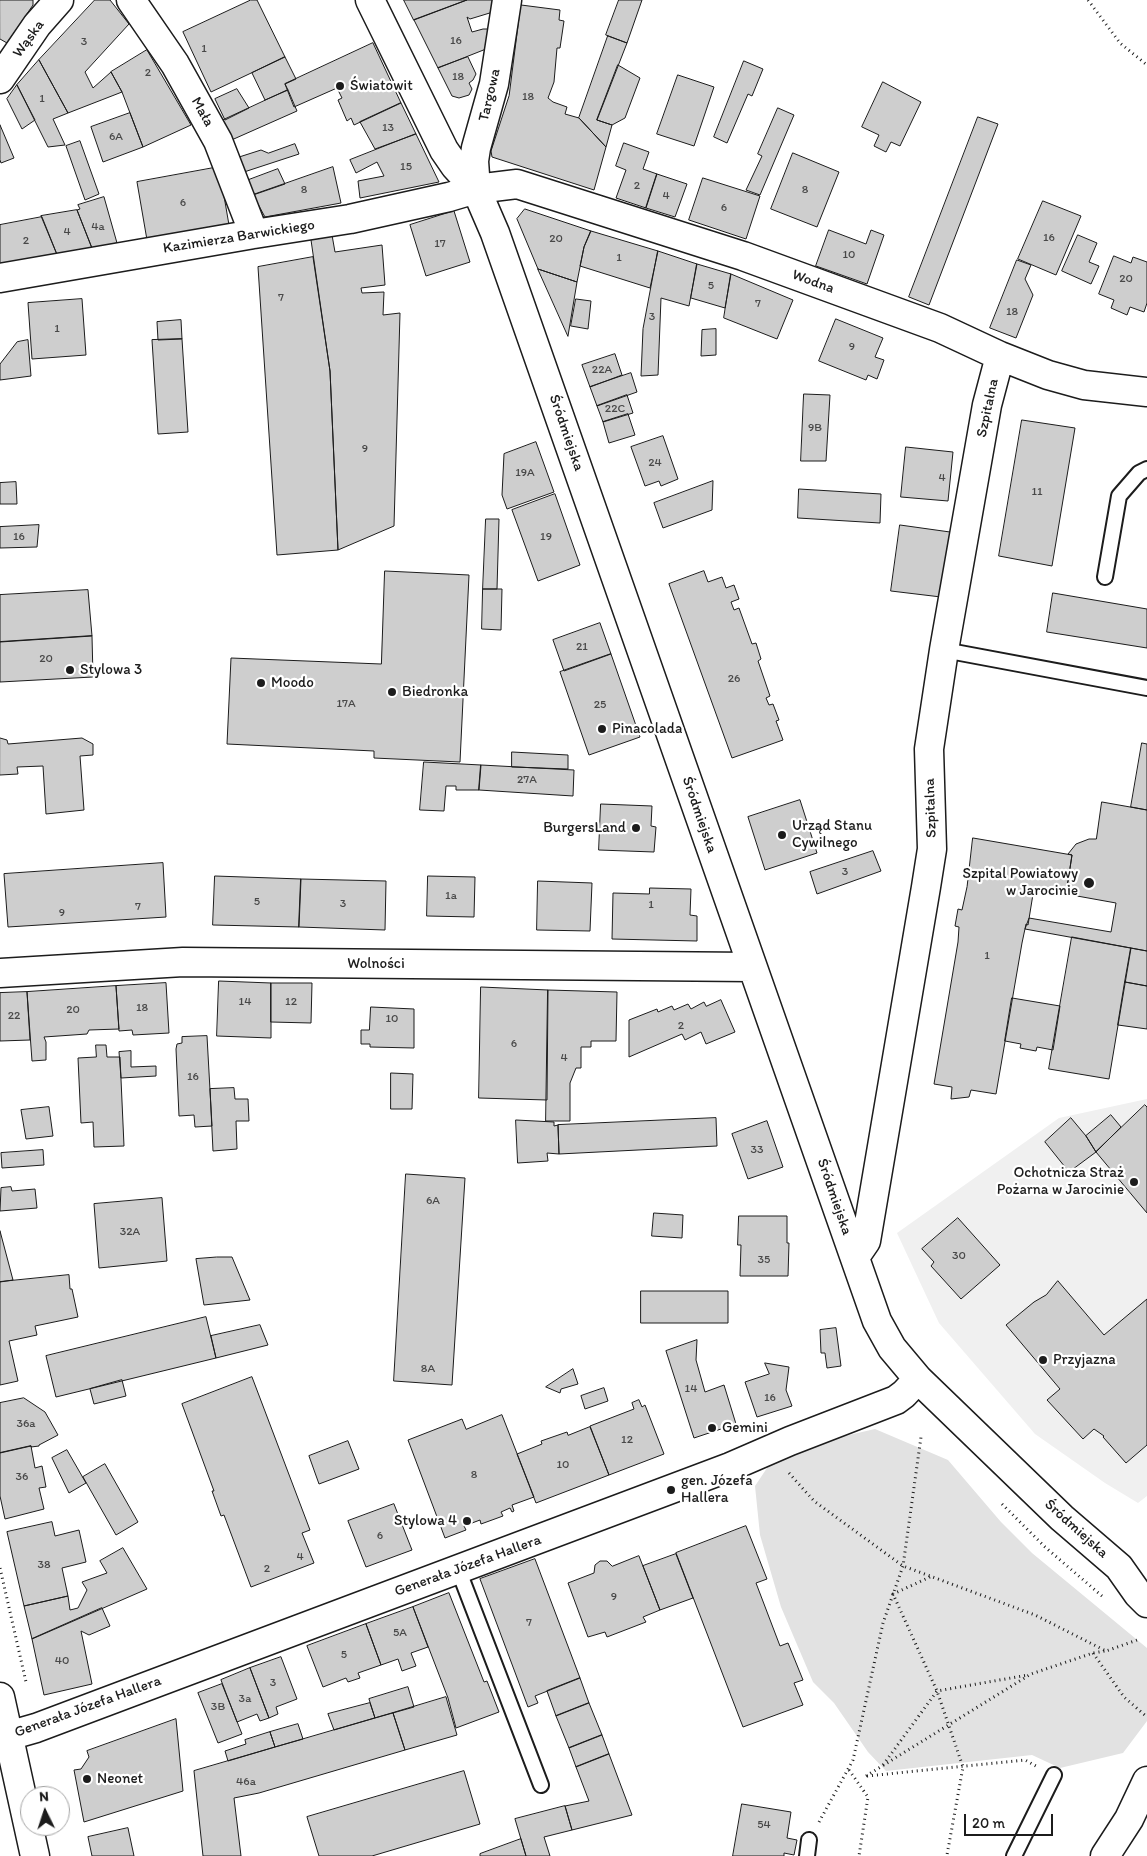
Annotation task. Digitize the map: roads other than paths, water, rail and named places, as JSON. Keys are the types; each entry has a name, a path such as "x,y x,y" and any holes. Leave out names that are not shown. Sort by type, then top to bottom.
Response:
{"street":[{"name":"Mała","path":"131,0 175,64 218,141 254,234"},
{"name":"Śródmiejska","path":"370,0 444,150 476,190 496,233 877,1321 892,1348 918,1379 1062,1518 1119,1567 1138,1594 1147,1603"},
{"name":"Targowa","path":"476,190 475,154 494,84 507,0"},
{"name":"Wąska","path":"0,79 37,26 59,1"},
{"name":"Wodna","path":"476,190 517,184 536,189 753,260 940,328 1000,356 1072,383 1130,392 1147,392"},
{"name":"Kazimierza Barwickiego","path":"0,278 350,219 476,190"},
{"name":"Szpitalna","path":"855,1257 866,1241 894,1086 931,860 929,749 944,650 987,405 1000,356"},
{"name":"Wolności","path":"0,973 183,962 752,967"},
{"name":"Generała Józefa Hallera","path":"8,1736 45,1725 721,1471 790,1441 896,1400 918,1379"},
{"name":"Śródmiejska","path":"1119,1567 1147,1573"},
{"path":"0,1696 35,1856"},
{"path":"1104,1856 1138,1812 1147,1781"}],"lane":[{"path":"1105,577 1119,496 1139,473 1147,469"},
{"path":"944,650 1147,688"},
{"path":"458,1570 541,1785"},
{"path":"1014,1856 1054,1775"},
{"path":"807,1856 809,1840"}],"place":[{"name":"Światowit","path":"340,86"},
{"name":"Stylowa 3","path":"70,670"},
{"name":"Moodo","path":"261,683"},
{"name":"Biedronka","path":"392,692"},
{"name":"Pinacolada","path":"602,729"},
{"name":"BurgersLand","path":"636,828"},
{"name":"Urząd Stanu Cywilnego","path":"782,835"},
{"name":"Szpital Powiatowy w Jarocinie","path":"1089,883"},
{"name":"Ochotnicza Straż Pożarna w Jarocinie","path":"1134,1182"},
{"name":"Przyjazna","path":"1043,1360"},
{"name":"Gemini","path":"712,1428"},
{"name":"gen. Józefa Hallera","path":"671,1490"},
{"name":"Stylowa 4","path":"467,1521"},
{"name":"Neonet","path":"87,1779"}]}
